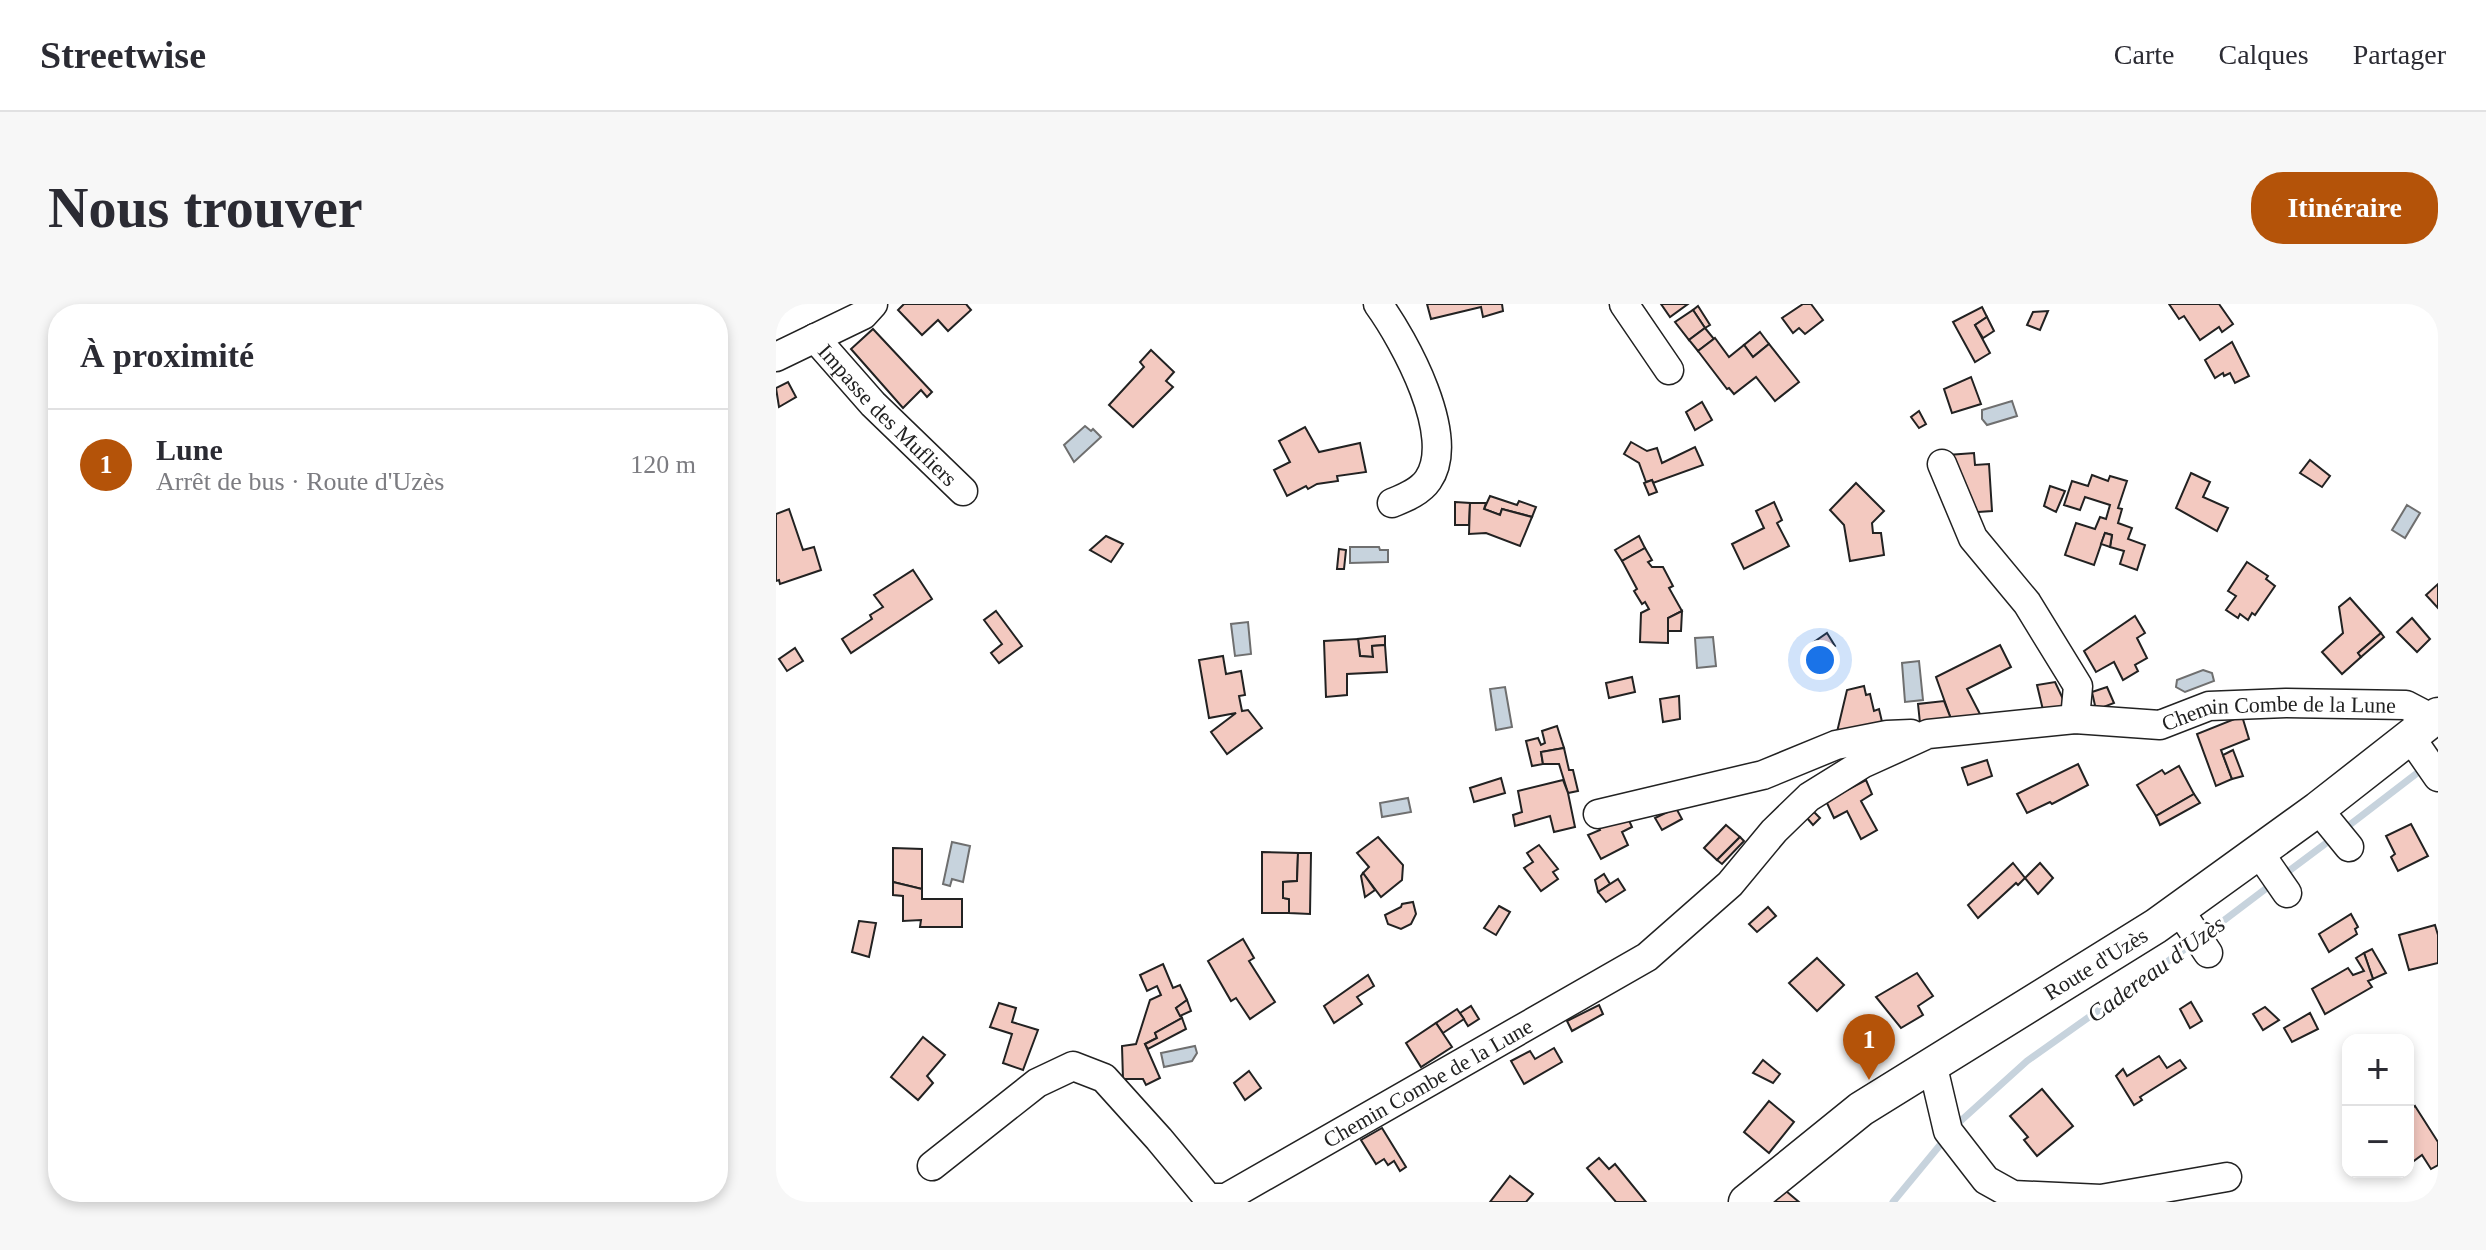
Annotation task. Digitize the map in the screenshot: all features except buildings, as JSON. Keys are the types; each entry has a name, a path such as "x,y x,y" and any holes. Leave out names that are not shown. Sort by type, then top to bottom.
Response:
{"main road":[{"name":"Route d'Uzès","path":"1746,1202 1861,1109 2156,926 2184,917 2323,814 2425,731"}],"street":[{"path":"776,357 863,315 873,304"},
{"path":"1378,304 1413,360 1431,411 1438,449 1428,480 1410,496 1392,503"},
{"path":"1624,304 1669,370"},
{"name":"Impasse des Mufliers","path":"815,338 873,404 963,491"},
{"path":"1942,464 1973,538 2027,603 2078,686 2075,719"},
{"name":"Chemin Combe de la Lune","path":"1598,814 1763,775 1836,745 1887,735 1928,734 2075,719 2160,725 2209,706 2286,703 2406,705 2425,731"},
{"path":"2425,731 2438,777"},
{"name":"Chemin Combe de la Lune","path":"932,1166 1037,1083 1073,1066 1104,1078 1208,1198 1226,1198 1647,957 1730,884 1774,831 1809,797 1862,764 1928,734"},
{"path":"2323,814 2349,847"},
{"path":"2264,859 2287,893"},
{"path":"2184,917 2208,953"},
{"path":"1932,1063 1953,1139 1986,1180 2013,1195 2101,1199 2227,1177"}],"shaded area":[{"path":"2012,401 2017,416 1987,425 1982,419 1982,410"},
{"path":"1085,426 1101,437 1074,462 1064,445"},
{"path":"2407,505 2420,513 2405,538 2392,530"},
{"path":"1350,547 1388,550 1388,562 1350,563"},
{"path":"1248,622 1251,654 1235,656 1231,624"},
{"path":"1713,637 1716,666 1697,668 1695,638"},
{"path":"1919,661 1923,700 1905,702 1902,663"},
{"path":"2203,670 2212,673 2214,681 2185,692 2176,687 2177,680"},
{"path":"1505,687 1512,727 1496,730 1490,689"},
{"path":"1408,798 1411,812 1382,817 1380,803"},
{"path":"952,842 970,846 963,882 952,879 950,886 943,884"},
{"path":"1195,1046 1197,1053 1192,1061 1164,1067 1161,1053"}],"waterway":[{"name":"Cadereau d'Uzès","path":"2343,830 2425,767"},
{"name":"Cadereau d'Uzès","path":"2282,876 2333,838"},
{"name":"Cadereau d'Uzès","path":"2202,937 2272,884"},
{"name":"Cadereau d'Uzès","path":"1955,1126 2027,1061 2192,944"},
{"name":"Cadereau d'Uzès","path":"1893,1202 1945,1139"}],"place":[{"name":"Lune","path":"1869,1080"}]}
